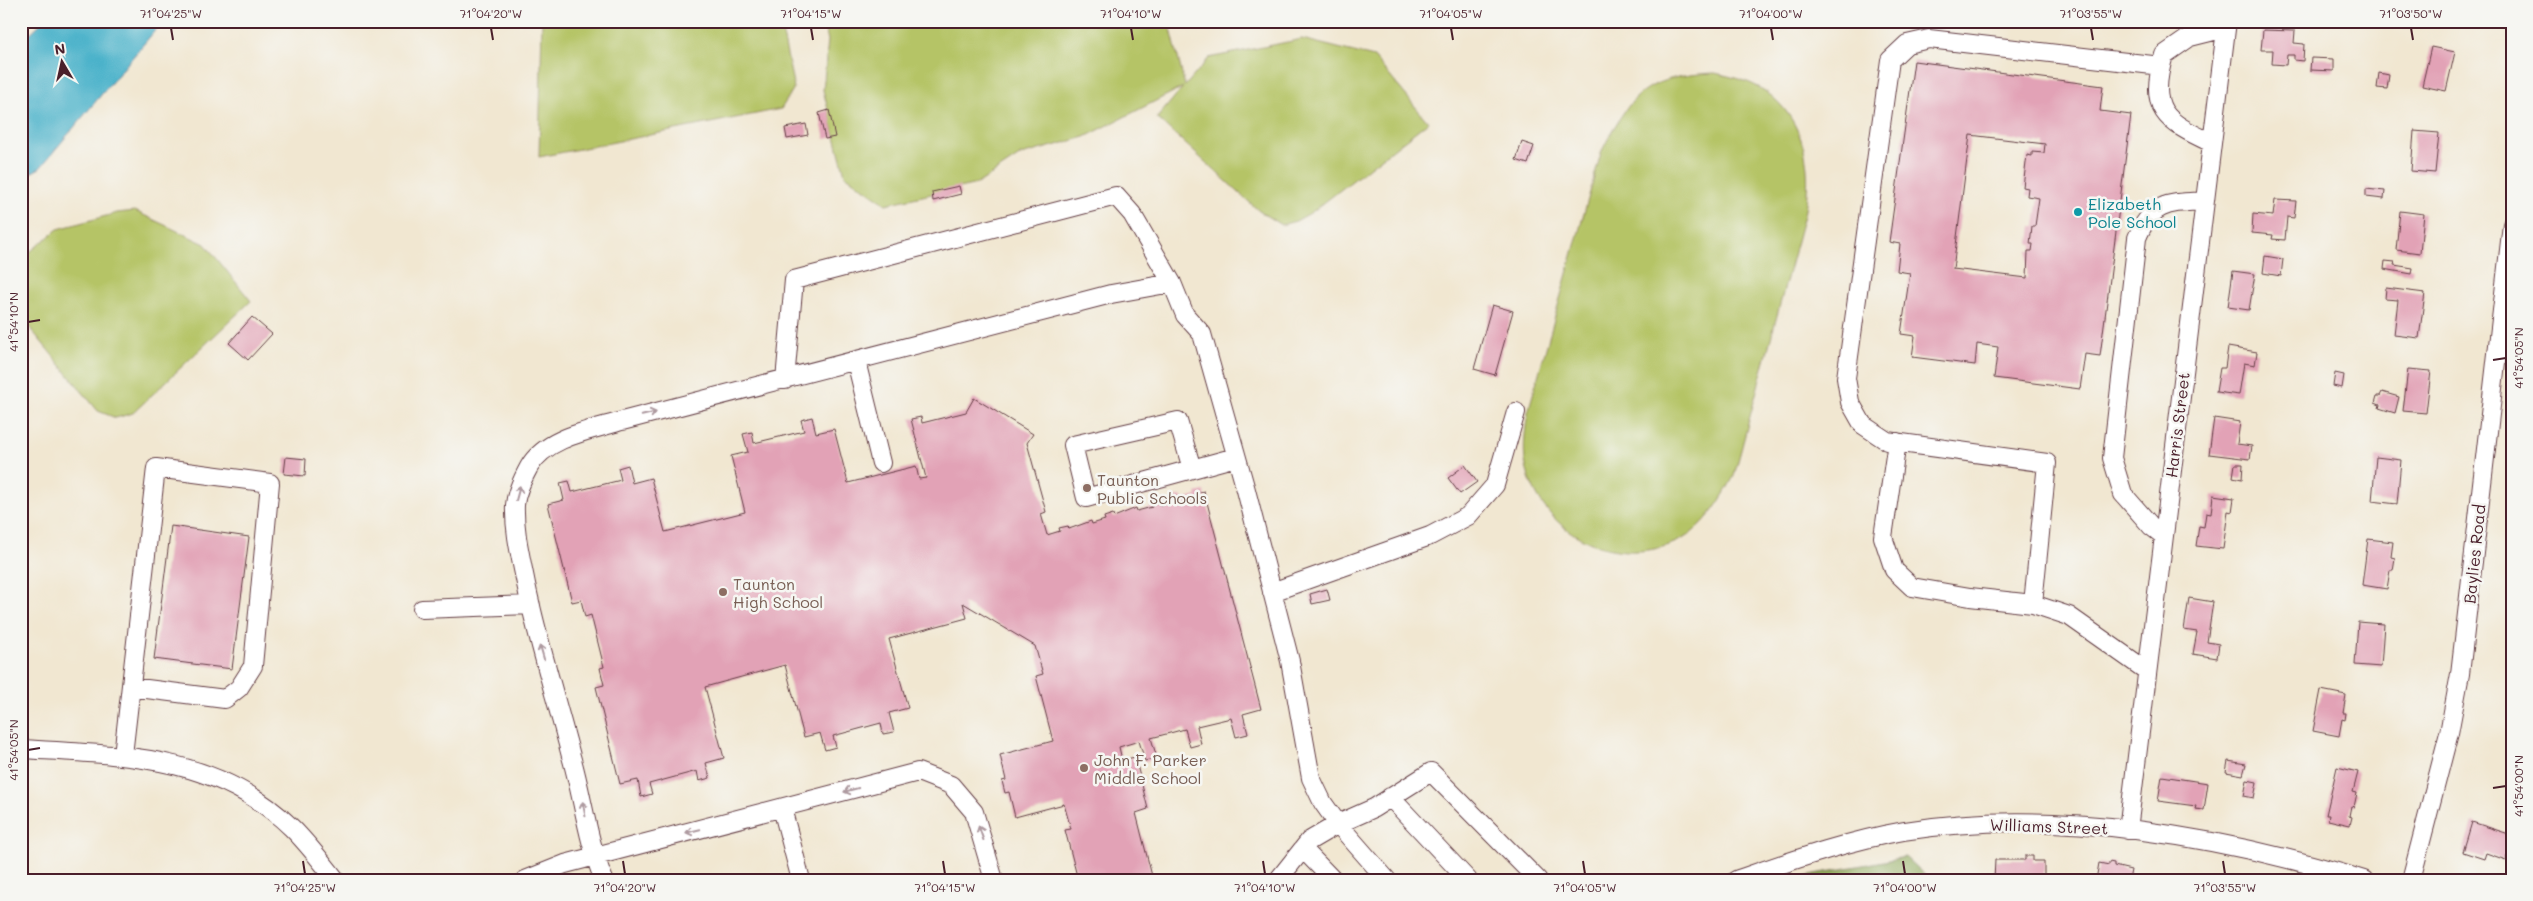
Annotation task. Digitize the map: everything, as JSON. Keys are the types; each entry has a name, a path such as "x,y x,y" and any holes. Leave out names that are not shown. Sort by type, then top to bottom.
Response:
{"street":[{"path":"2212,143 2183,130 2163,114 2157,81 2164,55 2190,37 2227,25"},
{"name":"Harris Street","path":"2128,830 2227,25"},
{"path":"2033,604 2047,463 1887,441 1863,425 1850,402 1846,378 1890,60 1907,44 1929,39 2161,66"},
{"path":"785,380 794,280 1116,196 1132,214 1172,282 1186,314 1202,334 1290,661 1311,778 1338,824 1387,880"},
{"path":"2164,536 2151,526 2123,494 2112,458 2137,238 2144,220 2166,204 2205,201"},
{"name":"Baylies Road","path":"2411,880 2447,742 2460,674 2512,224"},
{"path":"604,880 594,856 572,759 531,605 517,539 515,504 520,485 530,464 544,451 566,438 622,421 856,362 1110,294 1172,282"},
{"path":"856,362 881,463"},
{"path":"1272,592 1430,536 1468,516 1495,484 1516,412"},
{"path":"1192,469 1178,421 1073,445 1086,498 1236,457"},
{"path":"1897,442 1883,537 1894,570 1912,587 1970,597 2033,604 2069,616 2147,671"},
{"path":"124,756 131,687 156,468 270,483 253,666 239,688 225,699 131,687"},
{"path":"422,609 531,605"},
{"path":"21,749 124,756 188,768 218,778 240,789 291,827 336,880"},
{"path":"525,880 565,864 594,856 918,772 951,786 974,812 994,880"},
{"path":"1278,880 1310,841 1431,772 1538,880"},
{"path":"1390,797 1468,880"},
{"path":"782,808 800,880"},
{"name":"Williams Street","path":"1736,880 1857,841 1949,825 2039,822 2128,830 2222,845 2364,880"},
{"path":"1303,849 1333,880"}],"green space":[{"path":"542,21 780,21 794,88 781,109 539,157"},
{"path":"822,21 1169,21 1185,86 1209,58 1302,39 1374,57 1428,122 1312,212 1296,221 1281,225 1259,211 1157,118 1183,87 1085,137 1021,155 977,184 886,204 845,175 823,90 828,40"},
{"path":"1715,73 1741,80 1765,91 1790,116 1798,131 1806,164 1807,198 1804,215 1734,476 1723,495 1702,524 1674,543 1652,549 1629,551 1607,548 1587,541 1568,530 1552,516 1539,498 1529,477 1525,461 1524,444 1528,412 1601,153 1611,132 1632,102 1643,92 1657,84 1673,78"},
{"path":"135,211 205,244 251,301 133,413 116,418 98,411 21,317 21,259 58,229 117,213"},
{"path":"1905,857 1930,880 1788,880 1794,878"}],"water":[{"path":"43,21 163,21 40,168 21,178 21,42"}],"building":[{"path":"2263,30 2295,31 2294,43 2304,44 2303,61 2294,60 2294,55 2287,55 2286,65 2272,64 2273,50 2261,50"},
{"path":"2431,47 2455,52 2446,91 2422,86"},
{"path":"2311,58 2334,59 2334,71 2310,70"},
{"name":"Elizabeth Pole School","path":"1914,61 2103,86 2100,111 2131,115 2100,356 2085,354 2080,389 1994,378 1998,347 1977,344 1975,365 1912,357 1915,336 1901,334 1910,273 1897,271 1900,244 1889,242","holes":["1970,135 2045,144 2044,153 2032,152 2032,156 2027,155 2023,187 2028,188 2027,196 2039,198 2035,226 2032,226 2030,244 2033,244 2032,251 2028,251 2027,278 1953,269"]},
{"path":"2379,73 2389,75 2387,89 2377,88"},
{"path":"829,110 835,137 825,139 819,113"},
{"path":"806,124 808,135 787,139 785,128"},
{"path":"2414,131 2439,133 2435,173 2411,171"},
{"path":"1522,142 1534,146 1528,164 1516,160"},
{"path":"959,186 961,194 933,201 932,192"},
{"path":"2366,189 2385,191 2384,199 2366,197"},
{"path":"2275,200 2296,201 2294,218 2287,217 2285,240 2272,239 2273,235 2252,233 2253,214 2273,216"},
{"path":"2400,211 2424,214 2420,253 2396,250"},
{"path":"2265,256 2283,259 2281,276 2263,273"},
{"path":"2385,261 2395,262 2394,265 2413,268 2412,274 2384,269"},
{"path":"2233,271 2255,274 2249,310 2228,307"},
{"path":"2386,288 2425,293 2419,338 2394,335 2398,300 2385,299"},
{"path":"1492,305 1513,311 1495,375 1474,369"},
{"path":"252,317 272,334 248,360 229,343"},
{"path":"2228,347 2257,352 2255,365 2244,363 2239,395 2216,392 2220,368 2225,368"},
{"path":"2408,369 2431,371 2426,413 2403,411"},
{"path":"2335,373 2344,375 2342,388 2333,386"},
{"path":"2382,392 2399,397 2395,413 2379,408 2380,405 2375,403 2377,396 2380,396"},
{"path":"974,398 1033,434 1027,443 1046,512 1041,514 1047,535 1060,531 1059,528 1068,526 1069,529 1091,521 1092,524 1105,520 1104,517 1113,514 1114,517 1136,508 1137,511 1152,507 1152,504 1159,502 1160,505 1174,501 1173,498 1181,496 1183,500 1197,496 1196,493 1204,491 1261,709 1243,714 1248,734 1236,737 1231,718 1197,726 1201,744 1190,747 1185,729 1151,738 1157,758 1145,761 1139,741 1119,747 1122,760 1135,757 1148,809 1136,813 1153,880 1078,880 1065,830 1071,829 1064,804 1015,817 1009,792 1005,793 1002,781 1006,780 1000,755 1053,741 1036,676 1043,674 1035,646 963,603 967,618 889,639 908,708 889,713 894,732 883,734 881,723 833,736 836,747 825,750 820,733 804,737 785,665 705,687 724,758 706,763 710,778 699,781 697,771 649,784 652,794 641,797 638,780 620,784 596,687 604,685 600,668 604,667 591,615 585,617 581,600 572,602 548,504 564,500 560,483 569,481 572,492 621,480 618,468 628,465 632,483 651,478 665,532 745,512 731,456 748,452 743,434 752,432 754,443 804,431 801,420 812,417 816,433 834,429 848,483 916,466 919,479 926,478 911,419 921,417 922,423 966,412"},
{"path":"2214,418 2240,422 2237,444 2252,446 2250,459 2209,454"},
{"path":"286,457 306,459 305,476 284,474"},
{"path":"2376,457 2401,460 2397,504 2372,501"},
{"path":"2235,464 2243,464 2242,479 2233,477"},
{"path":"1465,465 1477,482 1460,494 1448,478"},
{"path":"2213,495 2234,498 2232,512 2228,511 2223,549 2196,546 2199,526 2204,527 2206,513 2211,514"},
{"path":"171,526 249,537 232,669 154,659"},
{"path":"2368,539 2393,542 2391,557 2395,558 2393,570 2390,570 2387,589 2362,585"},
{"path":"1327,589 1330,600 1312,604 1310,594"},
{"path":"2189,598 2213,602 2207,642 2219,644 2217,658 2193,654 2197,632 2184,630"},
{"path":"2358,622 2384,624 2381,667 2355,665"},
{"path":"2321,690 2346,695 2343,713 2346,713 2345,720 2342,719 2339,736 2313,731"},
{"path":"2228,761 2246,764 2243,775 2226,772"},
{"path":"2337,767 2358,772 2353,792 2357,793 2354,807 2351,806 2349,816 2352,817 2350,825 2328,820 2329,815 2326,815"},
{"path":"2162,776 2208,783 2204,810 2195,809 2196,806 2158,801"},
{"path":"2247,780 2257,782 2254,798 2244,796"},
{"path":"2472,822 2512,835 2512,857 2507,856 2506,860 2486,853 2484,859 2463,852"},
{"path":"2025,856 2033,856 2033,861 2044,861 2044,880 1994,880 1995,860 2025,860"},
{"path":"2109,862 2114,863 2114,866 2131,870 2129,880 2096,880 2099,863 2109,865"}],"place":[{"name":"Elizabeth Pole School","path":"2078,212"},
{"name":"Taunton Public Schools","path":"1087,488"},
{"name":"Taunton High School","path":"723,592"},
{"name":"John F. Parker Middle School","path":"1084,768"}]}
